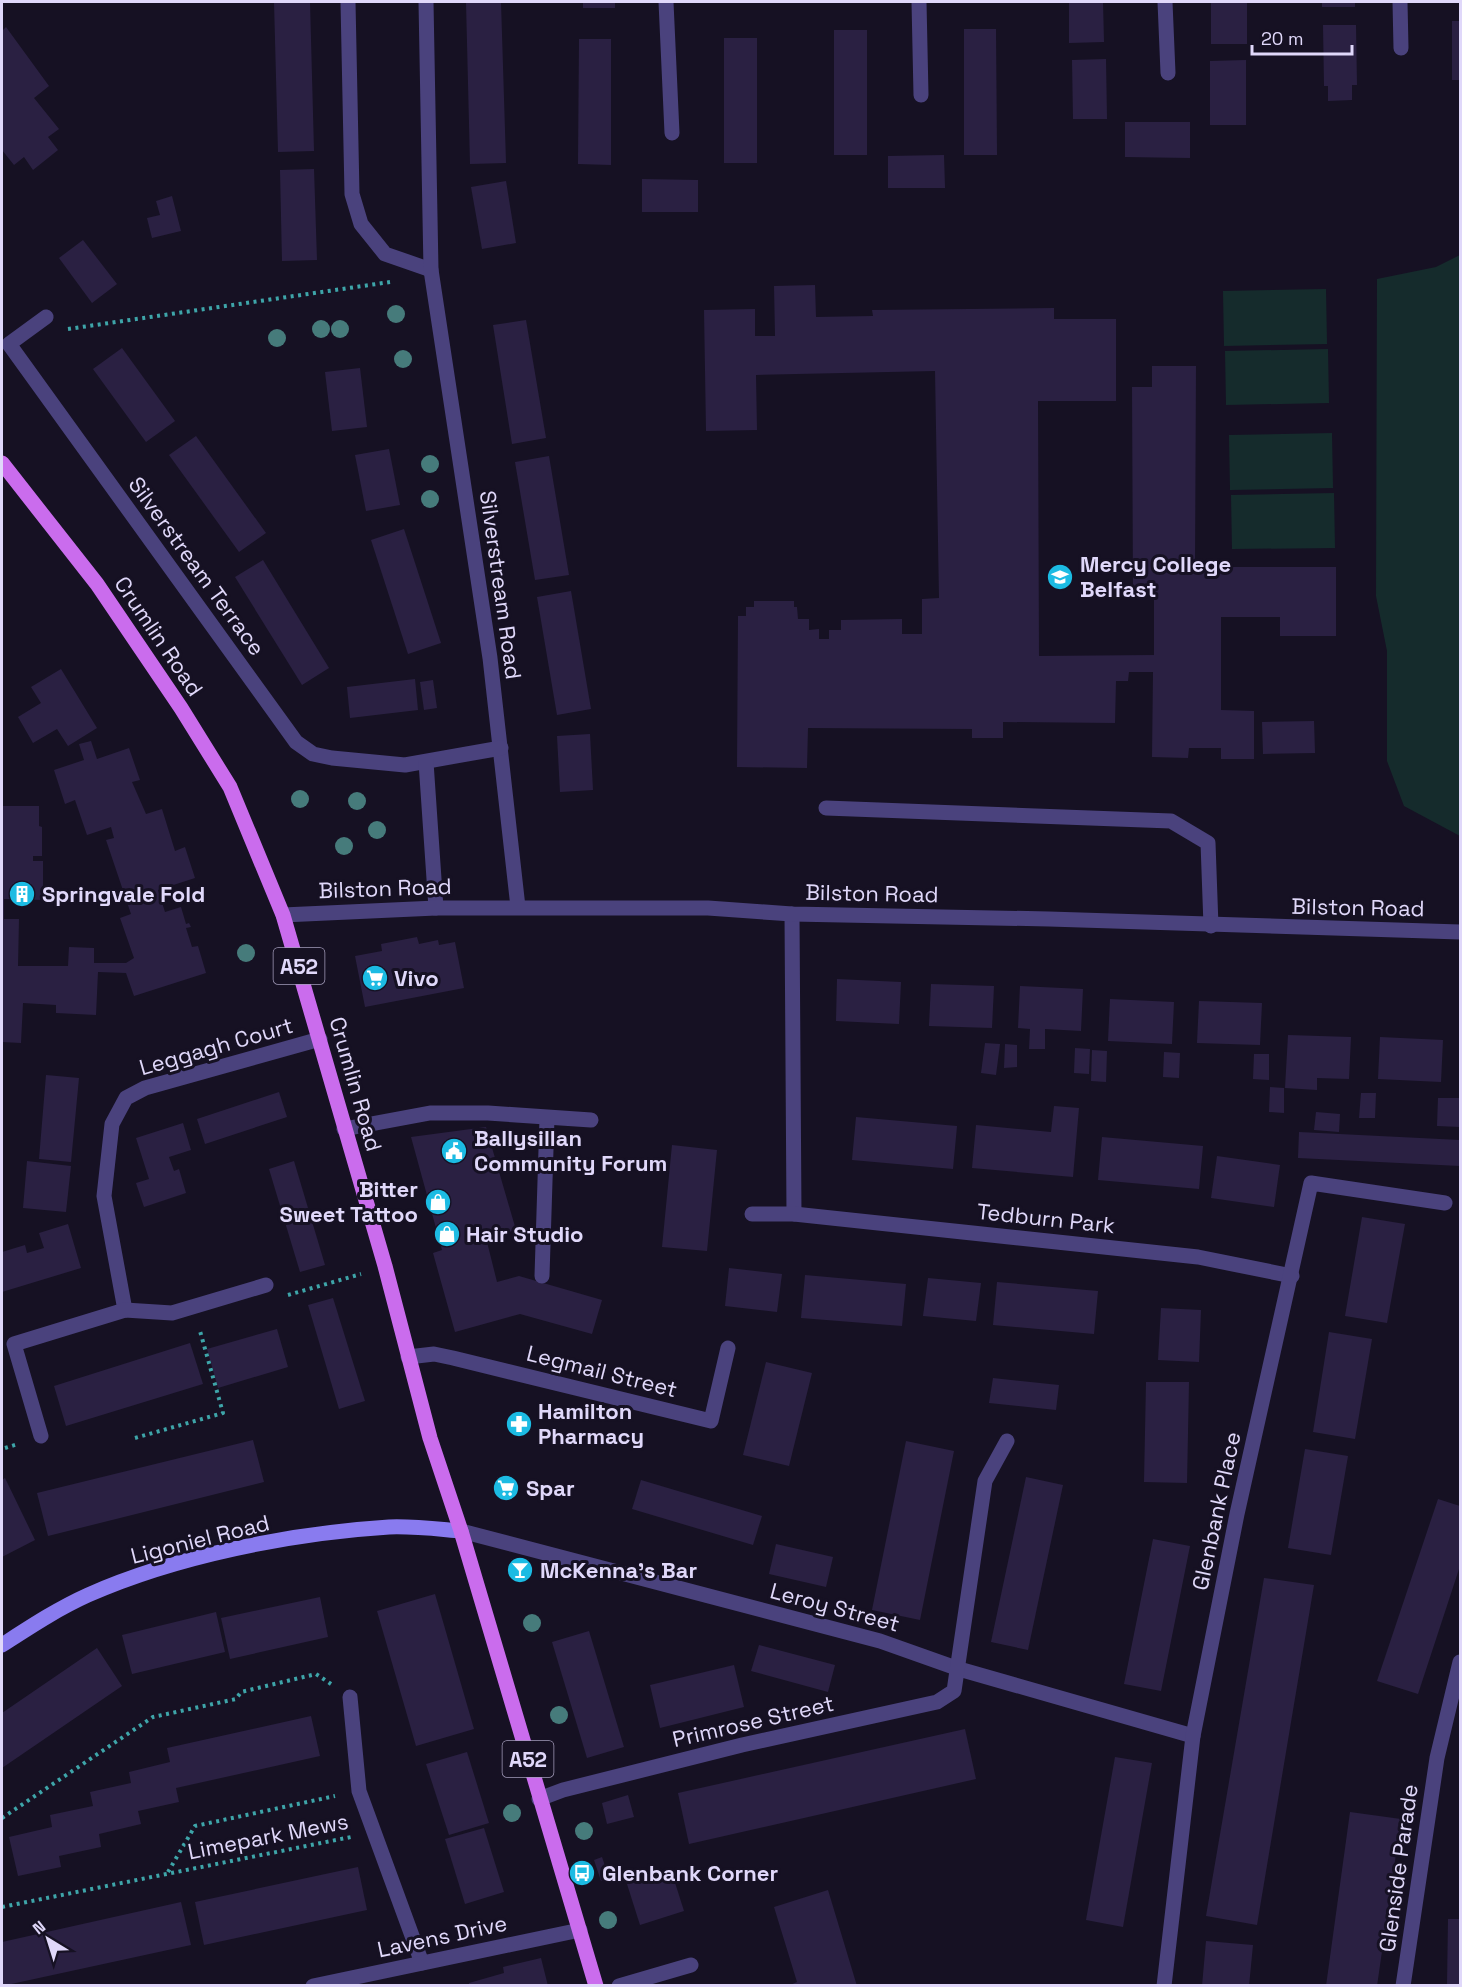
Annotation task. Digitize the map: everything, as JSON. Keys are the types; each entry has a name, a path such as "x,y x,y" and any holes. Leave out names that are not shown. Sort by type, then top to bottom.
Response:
{"main road":[{"name":"Crumlin Road","path":"2,463 97,584 230,787 283,915 385,1266 430,1438 461,1531 596,1986"}],"street":[{"path":"348,2 352,194 361,224 385,254 432,273"},
{"name":"Silverstream Road","path":"426,2 432,273 490,658 518,908"},
{"path":"666,2 672,134"},
{"path":"919,2 921,95"},
{"path":"1165,2 1168,73"},
{"path":"1400,2 1401,48"},
{"name":"Silverstream Terrace","path":"46,317 9,344 296,742 313,754 405,765 501,748"},
{"path":"426,762 435,908"},
{"path":"826,808 1171,821 1208,843 1211,926"},
{"name":"Bilston Road","path":"283,915 435,908 708,908 792,914 1048,919 1211,926 1461,932"},
{"path":"792,914 794,1214"},
{"name":"Leggagh Court","path":"125,1310 104,1196 111,1124 126,1098 145,1088 320,1039"},
{"path":"345,1129 430,1113 488,1113 591,1120"},
{"path":"542,1276 547,1118"},
{"name":"Glenbank Place","path":"1164,1986 1193,1737 1237,1514 1311,1184 1445,1203"},
{"name":"Tedburn Park","path":"752,1214 794,1214 1198,1257 1292,1276"},
{"path":"41,1436 14,1344 125,1310 172,1313 266,1285"},
{"name":"Legmail Street","path":"408,1357 434,1354 453,1358 711,1421 728,1348"},
{"name":"Primrose Street","path":"539,1799 563,1790 742,1745 937,1702 954,1691 985,1481 1007,1442"},
{"name":"Ligoniel Road","path":"2,1645 54,1612 90,1595 181,1563 236,1548 389,1527 461,1531"},
{"name":"Leroy Street","path":"461,1531 880,1641 959,1669 1193,1737"},
{"name":"Glenside Parade","path":"1404,1986 1437,1758 1461,1662"},
{"path":"350,1697 359,1791 422,1963"},
{"name":"Lavens Drive","path":"313,1986 580,1930"},
{"path":"619,1986 691,1965"}],"path":[{"path":"46,317 56,331 354,289 432,273"},
{"path":"266,1285 289,1296 385,1266"},
{"path":"135,1438 223,1413 193,1307"},
{"path":"2,1818 153,1717 236,1699 241,1692 316,1674 350,1697"},
{"name":"Limepark Mews","path":"168,1873 195,1826 359,1791"},
{"name":"Limepark Mews","path":"2,1907 374,1833"}],"green space":[{"path":"1460,255 1460,836 1404,806 1387,761 1387,651 1376,596 1377,279 1436,267"},
{"path":"1326,289 1327,344 1224,346 1223,291"},
{"path":"1328,349 1329,403 1226,405 1225,351"},
{"path":"1332,433 1333,488 1230,490 1229,435"},
{"path":"1334,493 1335,548 1232,549 1231,495"}],"building":[{"path":"274,2 310,2 314,151 278,152"},
{"path":"466,2 501,2 506,163 470,164"},
{"path":"583,2 615,2 615,8 583,8"},
{"path":"1069,2 1103,2 1104,42 1069,43"},
{"path":"1211,2 1247,2 1247,44 1211,44"},
{"path":"1322,2 1355,2 1355,7 1322,7"},
{"path":"1452,21 1460,21 1460,80 1452,80"},
{"path":"1323,25 1356,25 1357,85 1352,85 1352,100 1328,101 1328,86 1324,86"},
{"path":"6,27 49,86 34,98 59,129 48,137 58,150 33,170 24,157 14,165 2,150 2,31"},
{"path":"964,29 996,29 997,155 964,155"},
{"path":"834,30 867,30 867,155 834,155"},
{"path":"724,38 757,38 757,163 724,163"},
{"path":"579,39 611,39 611,165 578,164"},
{"path":"1106,59 1107,119 1073,119 1072,60"},
{"path":"1246,60 1246,125 1210,125 1210,61"},
{"path":"1125,122 1190,122 1190,158 1125,157"},
{"path":"944,155 945,188 888,188 888,156"},
{"path":"314,169 317,260 282,261 280,170"},
{"path":"642,179 698,180 698,212 642,212"},
{"path":"506,181 516,243 482,249 471,187"},
{"path":"172,196 181,231 152,238 147,218 160,215 156,201"},
{"path":"83,240 117,284 92,303 59,258"},
{"path":"815,285 816,317 873,316 872,310 1054,308 1054,319 1116,319 1116,401 1038,401 1039,656 1154,655 1154,592 1133,592 1132,387 1152,387 1152,366 1196,366 1195,567 1336,567 1336,636 1280,636 1280,617 1221,617 1221,710 1254,711 1254,759 1221,759 1221,748 1189,748 1188,758 1152,757 1153,672 1129,672 1128,681 1116,681 1115,723 1003,722 1003,738 972,738 972,729 808,728 807,768 737,767 738,616 746,616 746,607 754,607 754,601 794,601 798,619 809,619 809,630 819,629 819,639 829,639 829,630 841,630 841,620 902,619 902,634 922,634 922,599 939,598 935,371 756,375 757,430 706,431 704,310 755,309 755,336 775,336 774,286"},
{"path":"526,320 546,438 512,444 493,325"},
{"path":"122,348 175,421 146,442 93,369"},
{"path":"360,368 367,427 332,431 325,372"},
{"path":"196,436 266,533 239,552 169,455"},
{"path":"389,449 400,505 366,511 355,455"},
{"path":"549,456 569,575 535,580 515,462"},
{"path":"404,529 441,643 408,654 371,540"},
{"path":"263,560 329,668 302,685 235,577"},
{"path":"571,591 591,709 557,715 537,597"},
{"path":"61,669 97,728 68,746 57,729 33,743 18,717 41,703 31,687"},
{"path":"415,679 418,710 350,718 347,687"},
{"path":"433,680 437,708 424,710 420,682"},
{"path":"1314,721 1315,753 1263,754 1262,722"},
{"path":"590,734 593,790 560,792 557,736"},
{"name":"Springvale Fold","path":"91,741 97,759 129,748 140,780 132,782 146,814 162,809 175,851 185,847 195,878 158,890 165,912 181,907 186,924 189,923 191,927 186,928 192,947 198,946 206,973 134,996 126,973 98,972 96,1015 56,1013 56,1005 23,1003 21,1043 2,1042 2,806 39,806 39,826 42,827 42,856 33,856 33,861 43,861 43,900 4,899 4,919 19,919 18,966 68,966 69,947 94,948 94,963 126,963 134,958 120,918 131,914 106,840 114,838 111,827 87,835 75,800 65,804 54,770 84,760 79,744"},
{"path":"417,937 419,944 438,940 439,945 455,942 464,988 365,1007 355,956 382,951 381,944"},
{"path":"837,979 901,982 899,1024 836,1021"},
{"path":"931,984 994,986 992,1028 929,1026"},
{"path":"1020,986 1083,989 1081,1031 1045,1029 1045,1049 1029,1049 1030,1029 1018,1028"},
{"path":"1110,999 1174,1002 1172,1044 1108,1041"},
{"path":"1199,1001 1262,1003 1260,1045 1197,1043"},
{"path":"1288,1035 1351,1037 1349,1079 1317,1078 1317,1090 1285,1088"},
{"path":"1380,1037 1443,1040 1441,1082 1378,1079"},
{"path":"985,1043 1000,1044 996,1075 981,1073"},
{"path":"1005,1044 1017,1045 1017,1067 1004,1068"},
{"path":"1075,1048 1090,1049 1089,1074 1074,1073"},
{"path":"1092,1050 1107,1051 1106,1082 1091,1081"},
{"path":"1164,1052 1180,1053 1179,1078 1163,1077"},
{"path":"1254,1054 1269,1054 1269,1080 1253,1079"},
{"path":"46,1075 79,1078 71,1162 39,1159"},
{"path":"1270,1087 1284,1088 1284,1113 1269,1112"},
{"path":"279,1092 287,1117 205,1144 197,1119"},
{"path":"1361,1093 1376,1093 1375,1118 1359,1118"},
{"path":"1438,1098 1460,1098 1460,1127 1437,1126"},
{"path":"1054,1106 1079,1108 1073,1177 972,1168 976,1125 1051,1132"},
{"path":"1316,1112 1340,1114 1339,1132 1314,1130"},
{"path":"856,1117 957,1126 953,1169 852,1160"},
{"path":"183,1123 191,1150 169,1157 174,1171 179,1169 186,1193 144,1207 136,1183 149,1179 136,1138"},
{"path":"486,1127 516,1230 486,1238 497,1282 519,1276 602,1300 592,1334 520,1314 455,1332 433,1253 442,1250 411,1137"},
{"path":"1299,1132 1460,1140 1460,1166 1298,1158"},
{"path":"1102,1137 1203,1146 1199,1189 1098,1180"},
{"path":"672,1145 717,1150 707,1251 662,1247"},
{"path":"1217,1156 1280,1165 1274,1207 1211,1198"},
{"path":"27,1161 71,1166 66,1212 23,1208"},
{"path":"294,1161 325,1265 300,1272 269,1169"},
{"path":"1362,1217 1405,1224 1387,1323 1345,1316"},
{"path":"68,1224 81,1268 2,1292 2,1252 25,1245 27,1253 44,1248 39,1233"},
{"path":"729,1268 782,1274 777,1312 725,1306"},
{"path":"805,1275 906,1284 902,1326 801,1318"},
{"path":"928,1278 981,1283 976,1321 923,1316"},
{"path":"997,1282 1098,1291 1094,1334 993,1325"},
{"path":"333,1298 365,1401 339,1409 308,1305"},
{"path":"1161,1308 1201,1310 1199,1362 1158,1360"},
{"path":"277,1329 288,1367 218,1388 207,1349"},
{"path":"1329,1332 1372,1339 1355,1439 1313,1432"},
{"path":"190,1343 203,1384 66,1426 54,1386"},
{"path":"766,1362 812,1373 789,1466 743,1455"},
{"path":"993,1378 1059,1385 1056,1410 989,1403"},
{"path":"1146,1382 1189,1382 1187,1483 1144,1482"},
{"path":"253,1440 264,1482 48,1536 37,1493"},
{"path":"906,1441 954,1451 920,1620 872,1610"},
{"path":"1305,1449 1348,1456 1331,1555 1288,1548"},
{"path":"1026,1477 1063,1485 1028,1650 991,1642"},
{"path":"5,1478 35,1540 2,1557 2,1480"},
{"path":"641,1480 762,1516 753,1545 632,1509"},
{"path":"1438,1499 1460,1506 1460,1566 1418,1694 1377,1681"},
{"path":"1153,1539 1190,1546 1161,1691 1124,1684"},
{"path":"776,1544 833,1557 826,1587 769,1574"},
{"path":"1264,1578 1314,1585 1257,1925 1206,1916"},
{"path":"435,1594 474,1729 416,1746 377,1611"},
{"path":"320,1597 328,1637 230,1659 221,1618"},
{"path":"216,1612 225,1652 132,1674 122,1635"},
{"path":"589,1631 624,1747 587,1758 552,1642"},
{"path":"759,1645 835,1665 828,1692 751,1671"},
{"path":"97,1648 122,1686 2,1768 2,1713"},
{"path":"734,1665 744,1707 660,1728 650,1685"},
{"path":"311,1716 320,1756 176,1788 179,1802 138,1811 141,1824 99,1834 101,1847 59,1856 61,1867 18,1876 9,1837 52,1827 50,1815 93,1806 90,1792 131,1783 129,1772 170,1762 167,1748"},
{"path":"965,1729 976,1779 689,1844 678,1793"},
{"path":"467,1752 489,1823 449,1835 426,1764"},
{"path":"1115,1757 1152,1763 1123,1927 1086,1920"},
{"path":"628,1795 634,1817 607,1824 602,1803"},
{"path":"1350,1812 1401,1819 1377,1986 1326,1986"},
{"path":"484,1828 504,1892 465,1904 445,1839"},
{"path":"602,1857 609,1878 601,1881 594,1860"},
{"path":"358,1867 367,1910 204,1945 195,1902"},
{"path":"671,1870 684,1911 640,1925 627,1884"},
{"path":"828,1890 857,1986 788,1986 797,1982 774,1907"},
{"path":"181,1902 191,1945 2,1986 2,1942"},
{"path":"1448,1919 1460,1919 1460,1986 1447,1986"},
{"path":"1206,1941 1253,1945 1249,1986 1202,1986"},
{"path":"541,1958 548,1986 469,1986 469,1983 504,1973 503,1967"}],"place":[{"name":"Mercy College Belfast","path":"1060,577"},
{"name":"Springvale Fold","path":"22,894"},
{"name":"Vivo","path":"375,978"},
{"name":"Ballysillan Community Forum","path":"454,1151"},
{"name":"Bitter Sweet Tattoo","path":"438,1202"},
{"name":"Hair Studio","path":"447,1234"},
{"name":"Hamilton Pharmacy","path":"519,1424"},
{"name":"Spar","path":"506,1488"},
{"name":"McKenna's Bar","path":"520,1570"},
{"name":"Glenbank Corner","path":"582,1873"}]}
